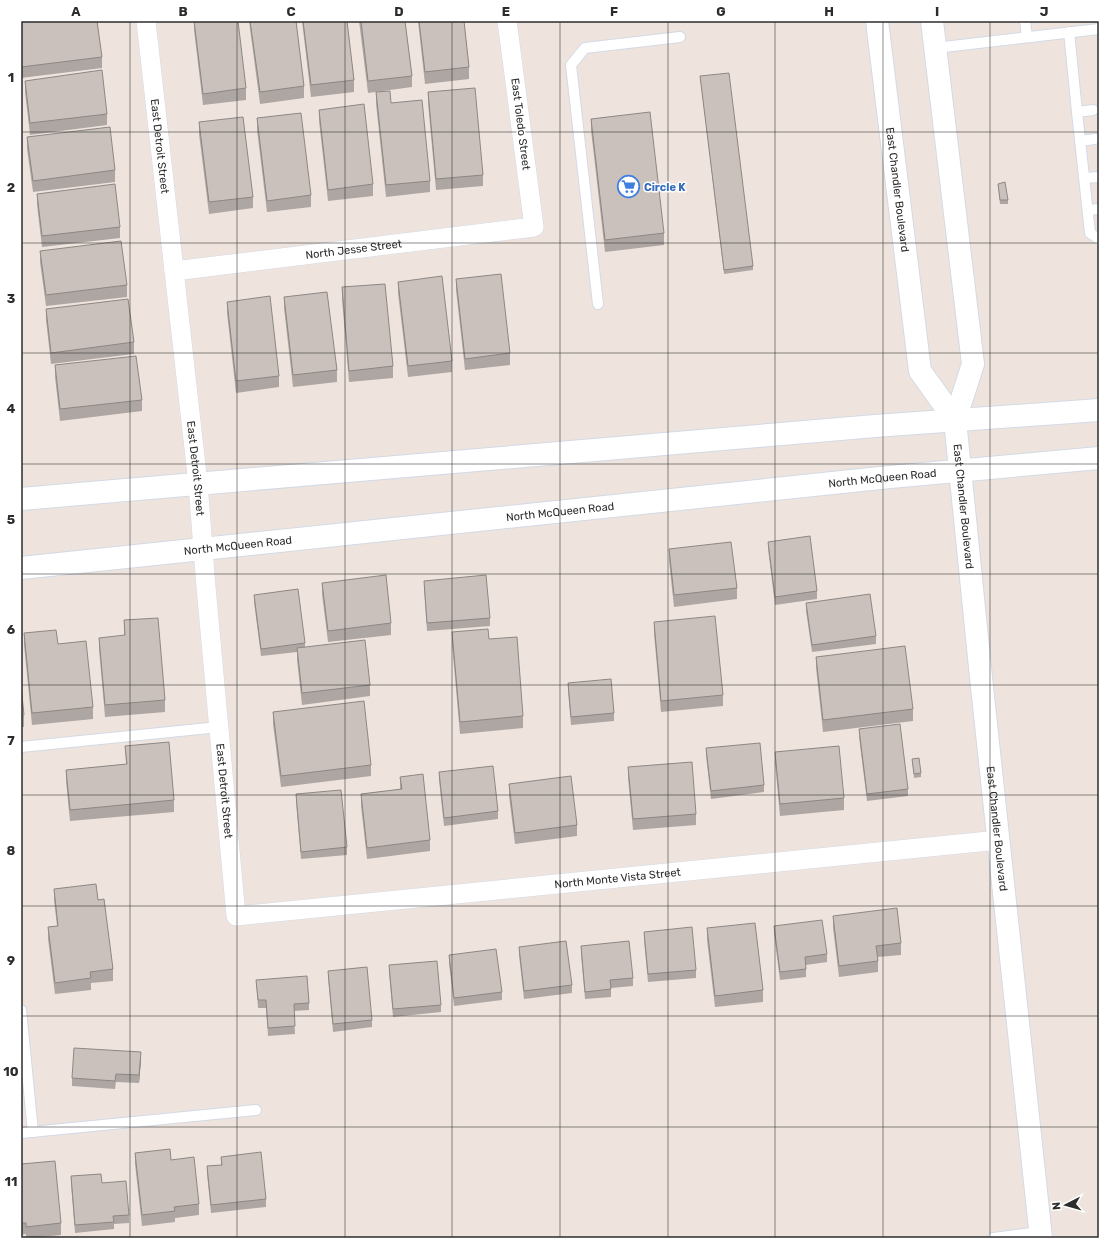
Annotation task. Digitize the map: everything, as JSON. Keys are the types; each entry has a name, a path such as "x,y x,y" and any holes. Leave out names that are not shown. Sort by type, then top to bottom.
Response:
{"main road":[{"name":"East Chandler Boulevard","path":"877,21 920,371 955,420"},
{"name":"East Chandler Boulevard","path":"932,21 973,364 955,420 1041,1235"},
{"path":"21,500 955,420 1099,410"},
{"name":"North McQueen Road","path":"21,568 960,470 1099,458"}],"street":[{"name":"East Detroit Street","path":"146,21 198,484 236,916"},
{"name":"East Toledo Street","path":"507,21 534,227"},
{"name":"North Jesse Street","path":"174,271 534,227"},
{"name":"North Monte Vista Street","path":"236,916 999,840"}],"lane":[{"path":"1025,21 1027,37"},
{"path":"935,48 1099,29"},
{"path":"1069,32 1090,233 1099,239"},
{"path":"598,304 571,65 585,48 680,37"},
{"path":"1077,112 1093,110"},
{"path":"1080,141 1095,139"},
{"path":"1084,178 1098,177"},
{"path":"1088,210 1099,209"},
{"path":"21,747 219,727"},
{"path":"21,1010 33,1132"},
{"path":"21,1133 256,1110"},
{"path":"993,1238 1041,1235"}],"building":[{"path":"97,21 102,57 21,67 21,22"},
{"path":"194,21 238,21 246,88 203,94"},
{"path":"250,21 296,21 304,86 260,92"},
{"path":"303,21 347,21 354,80 311,85"},
{"path":"361,21 405,21 412,76 368,81"},
{"path":"419,21 464,21 469,67 425,72"},
{"path":"102,70 107,114 30,123 25,81"},
{"name":"Circle K","path":"729,73 753,266 724,270 700,76"},
{"path":"475,88 483,175 436,179 428,92"},
{"path":"390,91 391,103 422,100 430,181 386,185 376,92"},
{"path":"364,104 373,184 328,190 319,110"},
{"name":"Circle K","path":"650,112 664,233 605,240 591,119"},
{"path":"301,113 311,195 267,201 257,118"},
{"path":"243,117 253,197 209,202 199,122"},
{"path":"110,127 115,170 33,181 27,137"},
{"path":"1005,182 1008,200 1000,200 998,184"},
{"path":"115,184 120,227 42,236 37,194"},
{"path":"121,241 127,285 46,295 40,251"},
{"path":"501,274 510,353 465,359 456,279"},
{"path":"442,276 452,361 408,366 398,282"},
{"path":"385,284 393,366 349,371 342,287"},
{"path":"327,292 337,370 293,375 284,297"},
{"path":"270,296 279,376 236,381 227,302"},
{"path":"128,299 134,342 51,353 46,309"},
{"path":"136,356 142,400 60,409 55,365"},
{"path":"810,536 817,591 775,597 768,542"},
{"path":"731,542 737,588 674,595 669,549"},
{"path":"386,575 391,623 328,631 322,583"},
{"path":"486,575 490,618 427,623 424,581"},
{"path":"298,589 305,643 261,649 254,595"},
{"path":"870,594 876,636 812,645 806,603"},
{"path":"715,616 723,695 661,701 654,622"},
{"path":"158,618 165,700 105,705 99,638 125,635 124,620"},
{"path":"488,629 489,639 517,637 523,716 460,722 452,632"},
{"path":"56,630 58,644 86,641 93,707 32,713 24,633"},
{"path":"365,640 370,685 302,693 297,648"},
{"path":"905,646 913,709 823,720 816,657"},
{"path":"611,679 614,713 571,717 568,683"},
{"path":"21,686 24,715 21,716"},
{"path":"364,701 371,765 281,776 273,712"},
{"path":"900,724 908,789 867,794 859,729"},
{"path":"169,742 174,800 70,810 66,770 127,764 125,746"},
{"path":"760,743 764,785 711,791 706,748"},
{"path":"839,746 844,798 780,804 775,752"},
{"path":"919,758 921,773 914,774 912,759"},
{"path":"692,762 696,814 633,819 628,767"},
{"path":"493,766 498,811 444,818 439,772"},
{"path":"423,774 430,840 367,848 361,794 402,789 400,777"},
{"path":"571,776 577,825 515,833 509,784"},
{"path":"341,790 347,847 301,852 296,794"},
{"path":"96,884 98,900 104,899 113,969 90,972 91,978 55,983 48,927 58,926 54,889"},
{"path":"897,908 901,943 876,946 878,961 839,966 833,916"},
{"path":"822,920 827,954 805,957 806,969 780,972 774,926"},
{"path":"755,923 763,990 715,996 707,928"},
{"path":"692,927 696,970 648,974 644,932"},
{"path":"566,941 572,985 524,991 519,947"},
{"path":"629,941 633,978 610,980 611,989 585,992 581,946"},
{"path":"496,949 502,992 454,998 449,955"},
{"path":"437,961 441,1005 393,1009 389,965"},
{"path":"367,967 372,1020 333,1024 328,971"},
{"path":"307,976 309,1003 294,1004 295,1026 268,1028 266,1000 258,1000 256,980"},
{"path":"74,1048 141,1052 139,1075 116,1074 115,1081 72,1078"},
{"path":"170,1149 171,1160 194,1157 199,1204 174,1207 175,1211 142,1215 135,1153"},
{"path":"261,1152 266,1199 211,1205 207,1166 222,1165 221,1157"},
{"path":"55,1161 61,1223 26,1227 26,1223 21,1223 21,1164"},
{"path":"101,1174 102,1183 126,1181 129,1215 113,1216 114,1222 75,1225 71,1176"}],"place":[{"name":"Circle K","path":"628,187"}]}
